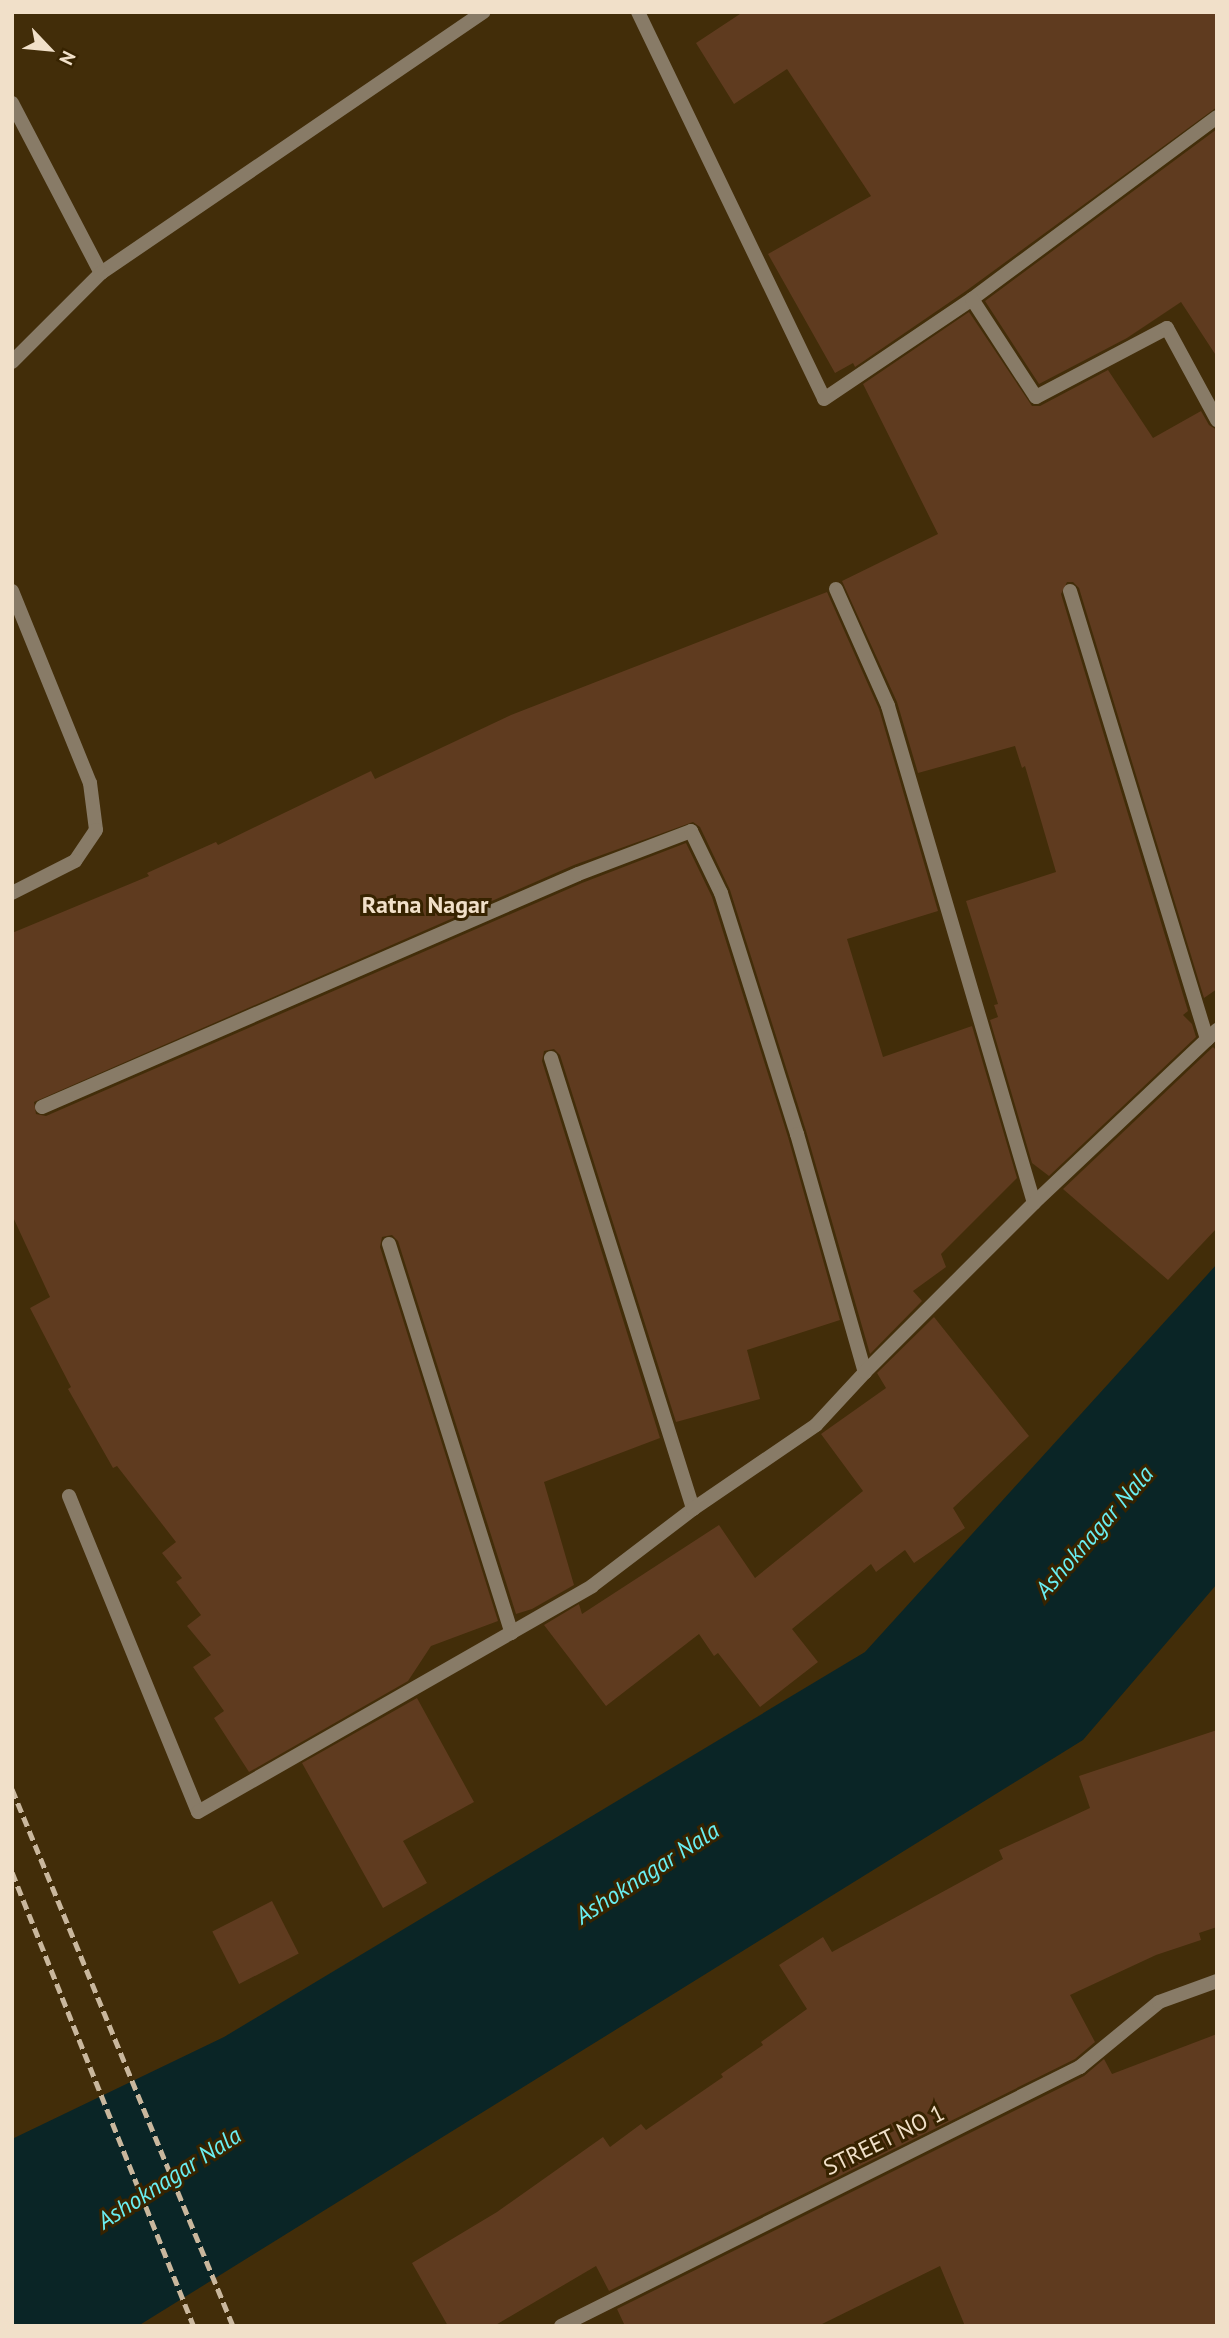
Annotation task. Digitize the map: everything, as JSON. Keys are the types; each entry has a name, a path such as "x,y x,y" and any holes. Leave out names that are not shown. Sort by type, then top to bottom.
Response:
{"street":[{"path":"12,362 101,273 483,12"},
{"path":"638,12 824,399 972,299 1217,117"},
{"path":"12,103 101,273"},
{"path":"972,299 1036,397 1167,328 1217,420"},
{"path":"836,589 888,706 1034,1203"},
{"path":"12,591 90,783 96,830 75,861 12,893"},
{"path":"69,1496 198,1812 592,1586 693,1509 816,1425 864,1373 1034,1203 1212,1035 1070,591"},
{"path":"42,1107 565,879 691,831 720,893 797,1134 864,1373"},
{"path":"551,1058 693,1509"},
{"path":"389,1244 512,1633"},
{"name":"STREET NO 1","path":"561,2326 1080,2067 1160,2002 1217,1981"}],"water":[{"name":"Ashoknagar Nala","path":"1217,1264 1217,1584 1083,1740 138,2326 12,2326 12,2139 224,2037 865,1652"}],"building":[{"path":"743,12 1217,12 1217,107 966,291 855,367 853,363 835,373 768,254 871,196 787,69 734,104 696,43"},
{"path":"1217,129 1217,357 1181,302 1127,338 1039,384 985,301"},
{"path":"969,312 1032,406 1040,406 1108,370 1153,438 1201,411 1209,425 1217,430 1217,989 1204,998 1079,588 1073,582 1067,582 1061,594 1188,1011 1183,1015 1192,1024 1196,1037 1049,1176 1032,1163 990,1020 998,1017 994,1005 998,1004 966,901 1056,872 1025,766 1022,768 1015,746 918,773 897,702 842,581 938,534 863,384"},
{"path":"827,592 879,709 938,911 847,939 883,1057 972,1026 1017,1178 941,1254 946,1267 913,1291 922,1301 870,1354 806,1131 730,890 700,827 693,822 574,865 34,1102 36,1114 46,1116 582,883 686,843 712,897 788,1137 840,1320 747,1350 760,1399 676,1422 560,1055 554,1049 544,1051 542,1061 660,1438 544,1482 574,1585 532,1609 516,1614 398,1241 392,1235 382,1237 380,1247 498,1621 431,1646 408,1681 249,1772 214,1718 224,1711 193,1667 211,1655 187,1626 201,1615 176,1582 182,1578 162,1553 176,1542 117,1466 113,1468 68,1389 71,1387 30,1308 50,1297 12,1215 12,933 149,876 147,873 216,842 218,845 371,771 375,779 511,715"},
{"path":"1213,1047 1217,1051 1217,1228 1168,1280 1063,1189"},
{"path":"934,1317 1029,1436 953,1508 965,1528 914,1563 905,1550 876,1572 871,1564 792,1629 818,1662 760,1707 718,1653 714,1656 699,1634 606,1706 544,1625 579,1604 582,1614 719,1525 755,1578 863,1491 821,1434 886,1388 877,1373"},
{"path":"417,1698 474,1802 403,1841 427,1883 383,1908 302,1763"},
{"path":"1217,1730 1217,1927 1199,1933 1201,1940 1156,1955 1070,1995 1095,2042 1075,2059 609,2291 596,2266 494,2326 448,2326 412,2263 497,2212 603,2137 610,2147 641,2124 646,2130 723,2077 721,2074 763,2045 761,2042 807,2009 779,1965 823,1937 832,1952 1003,1859 999,1850 1090,1808 1079,1776"},
{"path":"272,1901 299,1954 239,1984 212,1931"},
{"path":"1217,2034 1217,2326 965,2326 940,2266 818,2326 625,2326 617,2309 1084,2076 1104,2059 1112,2074"}],"railway":[{"path":"12,1789 233,2326"},
{"path":"12,1872 194,2326"}],"district":[{"name":"Ratna Nagar","path":"425,905"}]}
